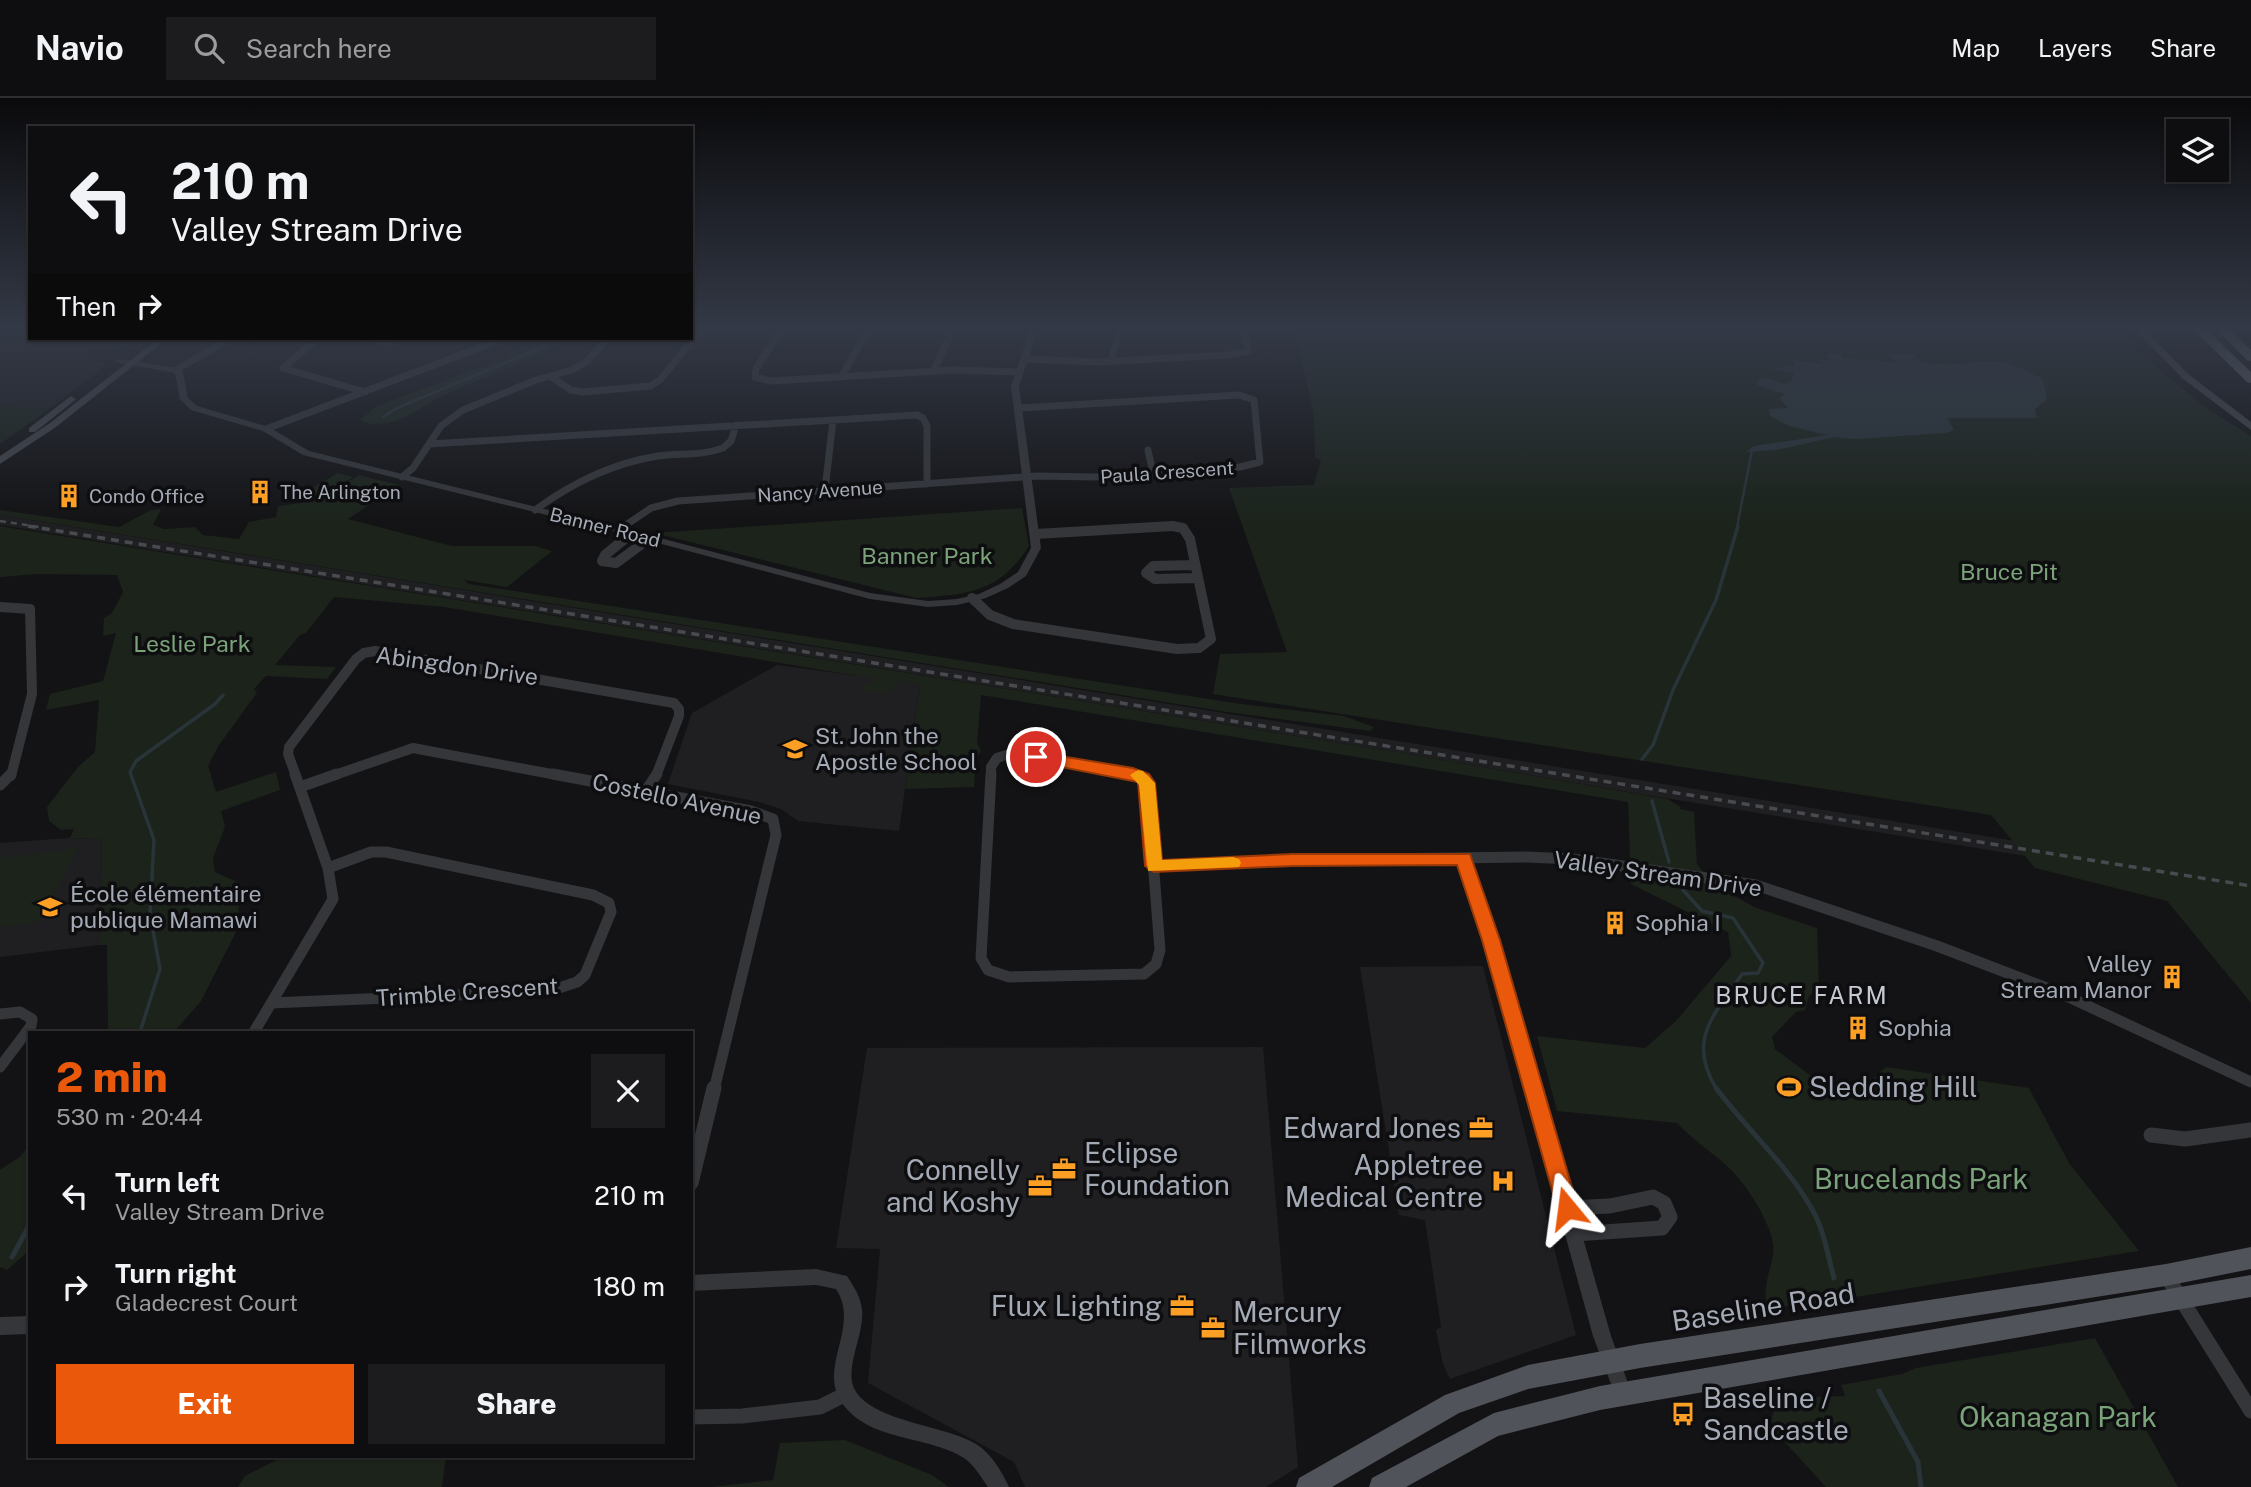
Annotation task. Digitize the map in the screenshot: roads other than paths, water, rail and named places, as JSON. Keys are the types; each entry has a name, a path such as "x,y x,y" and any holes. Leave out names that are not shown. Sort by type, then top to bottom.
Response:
{"main road":[{"path":"0,460 38,424 76,395"},
{"path":"0,460 53,425 91,395"},
{"path":"2209,395 2251,427"},
{"name":"Baseline Road","path":"1308,1487 1453,1404 1528,1377 1611,1361 2166,1275 2251,1258"},
{"path":"1381,1487 1494,1425 1623,1394 2182,1300 2251,1286"}],"street":[{"name":"Banner Road","path":"184,395 184,399 194,408 266,429 306,453 632,533 880,598 928,604 972,598 1004,586 1022,574 1036,548 1018,395"},
{"path":"266,429 357,395"},
{"path":"402,477 413,468 441,426 470,407 503,395"},
{"name":"Paula Crescent","path":"1020,408 1238,395 1254,400 1260,462 1240,467 1095,477 1028,477"},
{"path":"429,444 904,415 923,418 926,426 927,484"},
{"path":"2237,417 2251,417"},
{"path":"825,489 833,420"},
{"path":"535,510 585,479 620,465 659,456 722,449 732,441 736,425"},
{"path":"1148,450 1153,472"},
{"name":"Nancy Avenue","path":"619,530 651,508 678,501 1028,477"},
{"path":"972,598 978,607 1001,621 1013,624 1177,649 1195,649 1207,645 1211,635 1196,578 1189,533 1178,527 1036,534"},
{"path":"632,533 605,555 602,561 610,564 622,560 650,538"},
{"path":"1194,565 1153,566 1147,569 1146,573 1155,579 1196,578"},
{"path":"0,607 30,609 32,694 11,776 0,785"},
{"name":"Abingdon Drive","path":"255,1031 333,899 328,868 288,754 289,747 356,659 364,653 375,651 674,703 679,709 679,716 659,771 645,792"},
{"name":"Costello Avenue","path":"300,787 413,748 751,811 773,819 776,835 693,1175"},
{"path":"1012,753 1106,769 1143,778 1147,783 1154,866 1160,950 1159,961 1152,970 1144,974 1009,977 989,972 984,967 981,958 991,767 994,759 1002,754 1012,753"},
{"name":"Trimble Crescent","path":"271,1003 550,991 577,982 585,975 611,912 609,903 593,895 386,852 371,852 328,868"},
{"path":"1464,859 1491,940 1574,1234 1623,1394"},
{"name":"Valley Stream Drive","path":"1154,866 1292,860 1573,859 1756,885 1937,946 2060,993 2251,1082"},
{"path":"0,1014 20,1012 32,1019 31,1026 0,1067"},
{"path":"2151,1135 2185,1139 2251,1130"},
{"path":"1567,1208 1610,1206 1653,1197 1664,1203 1670,1217 1662,1227 1574,1234"},
{"path":"2166,1275 2251,1411"},
{"path":"693,1283 816,1277 841,1282 852,1297 854,1317 844,1377 846,1394 859,1409 880,1419 969,1451 999,1487"},
{"path":"0,1326 28,1325"},
{"path":"693,1417 742,1416 820,1408 846,1394"}],"waterway":[{"path":"383,417 429,395"},
{"path":"1737,527 1752,450"},
{"path":"1642,759 1653,745 1673,690 1716,600 1738,526"},
{"path":"140,1031 160,969 150,914 154,840 130,772 136,761 215,704 223,695"},
{"path":"1652,801 1669,862"},
{"path":"1683,890 1702,911 1733,918 1763,963 1758,973 1742,974 1707,1029 1704,1057 1716,1088"},
{"path":"1716,1088 1803,1194 1820,1227 1834,1278"},
{"path":"12,1257 28,1228"},
{"path":"1879,1391 1918,1462 1921,1487"}],"railway":[{"path":"0,521 39,527"},
{"path":"28,526 2251,886"}],"place":[{"name":"The Arlington","path":"260,492"},
{"name":"Condo Office","path":"69,496"},
{"name":"St. John the Apostle School","path":"795,749"},
{"name":"École élémentaire publique Mamawi","path":"50,907"},
{"name":"Sophia I","path":"1615,923"},
{"name":"Valley Stream Manor","path":"2172,977"},
{"name":"Sophia","path":"1858,1028"},
{"name":"Sledding Hill","path":"1789,1087"},
{"name":"Edward Jones","path":"1481,1128"},
{"name":"Eclipse Foundation","path":"1064,1169"},
{"name":"Appletree Medical Centre","path":"1503,1181"},
{"name":"Connelly and Koshy","path":"1040,1186"},
{"name":"Flux Lighting","path":"1182,1306"},
{"name":"Mercury Filmworks","path":"1213,1328"},
{"name":"Baseline / Sandcastle","path":"1683,1414"}],"district":[{"name":"BRUCE FARM","path":"1802,996"}],"park label":[{"name":"Banner Park","path":"927,556"},
{"name":"Bruce Pit","path":"2009,572"},
{"name":"Leslie Park","path":"192,644"},
{"name":"Brucelands Park","path":"1921,1179"},
{"name":"Okanagan Park","path":"2058,1417"}]}
